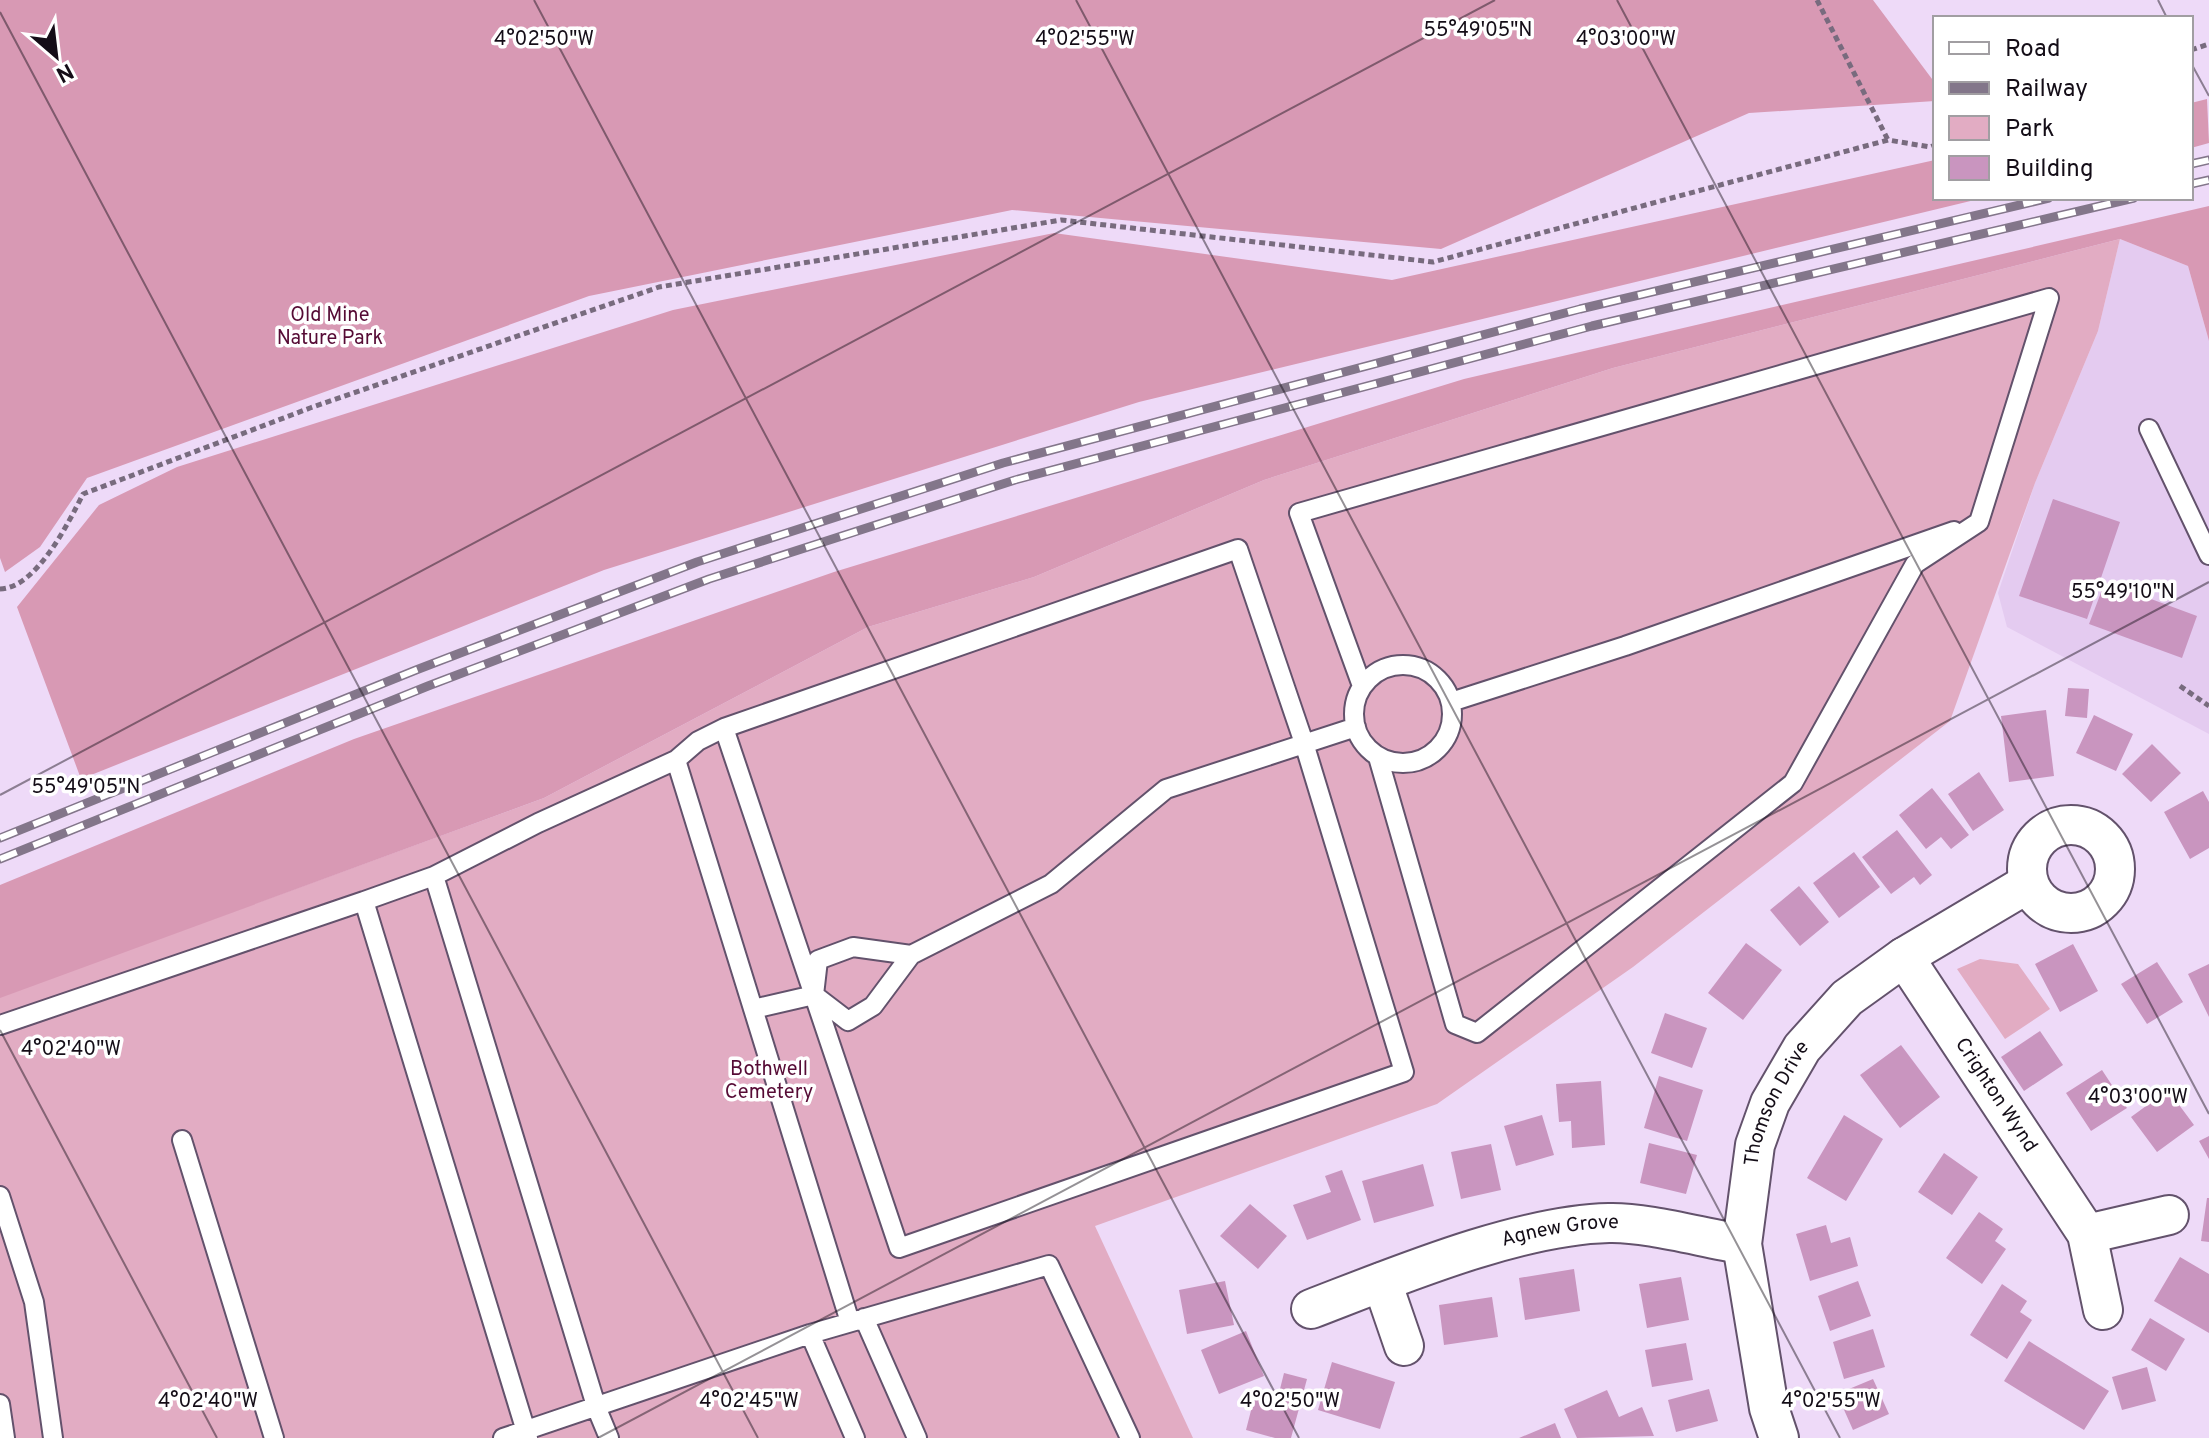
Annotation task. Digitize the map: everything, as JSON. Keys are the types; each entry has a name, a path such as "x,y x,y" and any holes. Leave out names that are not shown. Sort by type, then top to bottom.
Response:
{"street":[{"name":"Thomson Drive","path":"1779,1438 1769,1408 1742,1244 1755,1145 1770,1103 1802,1048 1847,998 1904,957 2027,884"},
{"name":"Crighton Wynd","path":"1904,957 2087,1234 2103,1310"},
{"path":"2087,1234 2169,1215"},
{"name":"Agnew Grove","path":"1311,1309 1460,1255 1561,1228 1612,1223 1742,1244"},
{"path":"1382,1282 1404,1346"}],"lane":[{"path":"1362,686 1299,513 2049,298 1979,522 1915,564 1793,783 1477,1033 1455,1024 1378,757"},
{"path":"2149,429 2209,555"},
{"path":"1451,702 1625,646 1979,522"},
{"path":"0,1025 434,876 538,823 676,760 698,741 724,728 1238,549 1304,743 1404,1072 899,1248 724,728"},
{"path":"1389,667 1418,667 1439,681 1451,702 1452,719 1447,735 1433,753 1418,761 1395,762 1378,757 1365,746 1356,727 1354,710 1362,686 1374,674 1389,667"},
{"path":"814,995 848,1021 873,1006 911,955 1051,884 1166,789 1356,727"},
{"path":"676,760 753,1009 857,1320 917,1438"},
{"path":"434,876 597,1409 609,1438"},
{"path":"364,901 526,1434"},
{"path":"814,995 818,960 853,947 911,955"},
{"path":"753,1009 814,995"},
{"path":"182,1140 274,1438"},
{"path":"0,1196 34,1302 53,1438"},
{"path":"503,1438 526,1434 810,1334 1049,1265 1130,1438"},
{"path":"810,1334 855,1438"},
{"path":"0,1404 5,1438"}],"path":[{"path":"1817,0 1888,140"},
{"path":"0,589 36,570 68,525 83,494 310,408 659,287 1061,220 1433,262 1888,140 1933,146"},
{"path":"2180,686 2209,706"}],"shaded area":[{"path":"2120,239 2188,266 2209,341 2209,734 2007,627 1998,593 2035,483 2098,331"}],"green space":[{"name":"Old Mine Nature Park","path":"0,0 1873,0 1933,80 1933,101 1749,113 1441,249 1012,210 589,296 87,478 40,547 5,572 0,558"},
{"path":"2207,99 2209,143 2193,147 2193,102"},
{"path":"1933,160 1933,200 1975,200 1139,402 604,570 81,779 17,607 99,505 177,467 673,310 1054,233 1392,280"},
{"path":"2209,206 2209,341 2188,266 2120,239 1613,368 1264,480 1034,577 868,627 544,798 0,998 0,885 354,739 834,572 1464,379"},
{"name":"Bothwell Cemetery","path":"2120,239 2098,331 2035,483 1950,721 1633,967 1437,1104 1095,1226 1193,1438 0,1438 0,997 544,798 868,627 1034,577 1264,480 1613,368"},
{"path":"1980,959 2018,964 2050,1009 2005,1039 1957,969"}],"building":[{"path":"2053,499 2120,522 2087,619 2019,596"},
{"path":"2105,582 2197,616 2182,658 2089,624"},
{"path":"2068,688 2089,689 2087,718 2065,716"},
{"path":"2046,710 2054,776 2009,782 2001,716"},
{"path":"2094,715 2133,734 2116,771 2076,753"},
{"path":"2152,744 2181,773 2151,802 2122,774"},
{"path":"1979,772 2004,810 1973,831 1948,794"},
{"path":"1932,788 1969,835 1951,849 1941,837 1926,849 1899,815"},
{"path":"2203,791 2209,802 2209,848 2190,859 2164,812"},
{"path":"1897,830 1932,875 1920,885 1914,877 1891,894 1862,857"},
{"path":"1854,852 1880,887 1839,918 1813,883"},
{"path":"1799,886 1829,922 1800,946 1770,910"},
{"path":"1746,943 1782,970 1743,1020 1708,993"},
{"path":"2073,944 2098,991 2060,1012 2035,964"},
{"path":"2157,962 2183,1002 2147,1024 2121,984"},
{"path":"2209,964 2209,1017 2188,974"},
{"path":"1665,1013 1707,1028 1692,1068 1651,1053"},
{"path":"2040,1031 2063,1065 2024,1091 2001,1057"},
{"path":"1901,1045 1940,1097 1900,1128 1860,1075"},
{"path":"2102,1070 2127,1108 2091,1131 2066,1093"},
{"path":"1659,1076 1703,1090 1687,1141 1644,1128"},
{"path":"1601,1081 1605,1145 1572,1148 1571,1121 1559,1122 1556,1084"},
{"path":"2168,1090 2194,1125 2157,1152 2131,1117"},
{"path":"1542,1115 1554,1155 1516,1166 1504,1126"},
{"path":"1844,1115 1883,1139 1846,1201 1807,1178"},
{"path":"2209,1136 2209,1159 2199,1141"},
{"path":"1649,1143 1697,1155 1686,1194 1640,1183"},
{"path":"1491,1144 1501,1190 1461,1199 1451,1152"},
{"path":"1944,1153 1978,1177 1952,1215 1918,1192"},
{"path":"1423,1164 1434,1206 1374,1223 1362,1181"},
{"path":"1342,1170 1361,1220 1307,1240 1293,1205 1331,1192 1325,1176"},
{"path":"2209,1198 2209,1242 2201,1241"},
{"path":"1250,1204 1287,1236 1258,1269 1220,1236"},
{"path":"1979,1212 2003,1229 1995,1241 2006,1249 1982,1284 1946,1258"},
{"path":"1826,1225 1831,1243 1850,1237 1858,1266 1810,1281 1796,1234"},
{"path":"2180,1257 2209,1274 2209,1333 2154,1301"},
{"path":"1574,1269 1580,1311 1525,1320 1519,1278"},
{"path":"1681,1277 1689,1320 1647,1328 1639,1284"},
{"path":"1225,1281 1234,1325 1187,1334 1179,1290"},
{"path":"1858,1281 1871,1316 1830,1331 1818,1296"},
{"path":"2002,1284 2027,1301 2020,1312 2032,1320 2007,1359 1970,1335"},
{"path":"1492,1297 1498,1337 1444,1345 1439,1305"},
{"path":"2150,1318 2185,1339 2166,1371 2131,1350"},
{"path":"1873,1329 1885,1367 1844,1379 1833,1342"},
{"path":"1246,1331 1264,1376 1219,1394 1201,1350"},
{"path":"2029,1341 2109,1391 2084,1430 2004,1381"},
{"path":"1686,1343 1693,1380 1652,1387 1645,1350"},
{"path":"1332,1362 1395,1382 1380,1429 1318,1410"},
{"path":"2147,1367 2156,1401 2122,1410 2112,1377"},
{"path":"1284,1373 1307,1379 1291,1438 1275,1438 1246,1430 1256,1391 1278,1397"},
{"path":"1873,1379 1889,1414 1853,1430 1837,1394"},
{"path":"1709,1389 1718,1421 1676,1432 1668,1400"},
{"path":"1607,1390 1619,1417 1642,1407 1654,1436 1577,1438 1564,1409"},
{"path":"1555,1423 1561,1438 1519,1438"}],"railway":[{"path":"2193,164 2209,160"},
{"path":"2193,184 2209,180"},
{"path":"0,838 416,670 697,562 1003,463 1580,309 2041,200"},
{"path":"0,859 428,686 709,579 1015,480 1592,326 2126,200"}]}
